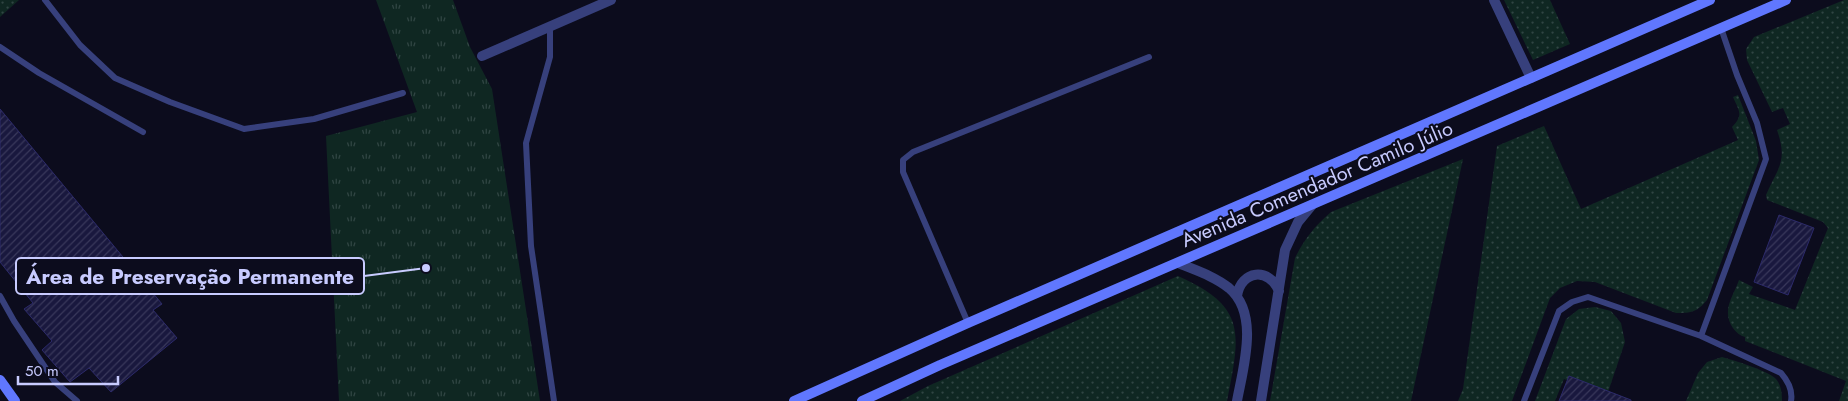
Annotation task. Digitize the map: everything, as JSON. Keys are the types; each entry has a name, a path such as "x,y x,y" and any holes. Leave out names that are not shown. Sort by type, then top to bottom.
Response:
{"main road":[{"name":"Avenida Comendador Camilo Júlio","path":"794,401 968,323 1710,0"},
{"name":"Avenida Comendador Camilo Júlio","path":"862,401 950,361 1786,0"},
{"path":"0,380 14,401"}],"street":[{"path":"482,56 611,0"},
{"path":"1494,0 1531,78"},
{"path":"1261,401 1288,244 1298,222 1312,205"},
{"path":"1178,263 1218,280 1237,296 1242,306 1247,344 1237,401"},
{"path":"1237,296 1241,284 1248,277 1257,274 1276,282 1279,291"}],"lane":[{"path":"45,0 80,45 115,78 170,102 244,128 314,119 403,93"},
{"path":"550,27 550,57 526,143 531,246 554,401"},
{"path":"1701,336 1766,159 1757,123 1737,75 1721,28"},
{"path":"0,47 39,73 143,132"},
{"path":"968,323 903,172 903,160 913,152 1149,57"},
{"path":"0,296 14,322 55,382 77,401"},
{"path":"1524,401 1559,312 1572,302 1588,297 1701,336 1781,373 1789,384 1791,401"}],"green space":[{"path":"0,0 19,0 0,17"},
{"path":"376,0 453,0 470,47 492,89 540,401 339,401 326,136 417,112"},
{"path":"1504,0 1550,0 1570,44 1533,60"},
{"path":"1848,0 1848,401 1839,401 1846,381 1745,341 1745,337 1732,327 1728,315 1728,307 1739,280 1753,287 1749,294 1795,310 1828,228 1823,222 1767,200 1766,195 1778,171 1782,157 1777,130 1790,124 1783,108 1772,112 1747,60 1746,49 1754,37"},
{"path":"1738,95 1756,141 1759,160 1707,300 1694,311 1676,313 1595,282 1577,281 1560,288 1550,298 1512,401 1458,401 1463,389 1497,146 1544,126 1581,209 1738,140 1732,127 1739,116 1733,97"},
{"path":"1463,159 1411,401 1270,401 1295,258 1310,233 1331,212"},
{"path":"1178,276 1217,299 1228,312 1234,325 1236,340 1235,358 1227,401 900,401 928,386"},
{"path":"1595,307 1611,311 1621,323 1625,342 1607,395 1564,379 1555,401 1535,401 1566,319 1579,309"},
{"path":"1722,357 1771,375 1779,383 1782,401 1686,401 1698,373 1707,362"}],"building":[{"path":"0,109 162,304 153,310 177,338 111,392 89,368 70,382 42,350 52,341 24,309 33,303 0,262"},
{"path":"1779,215 1814,228 1788,295 1754,282"},
{"path":"1569,376 1631,400 1631,401 1559,401"}],"place":[{"name":"Área de Preservação Permanente","path":"426,268"}]}
